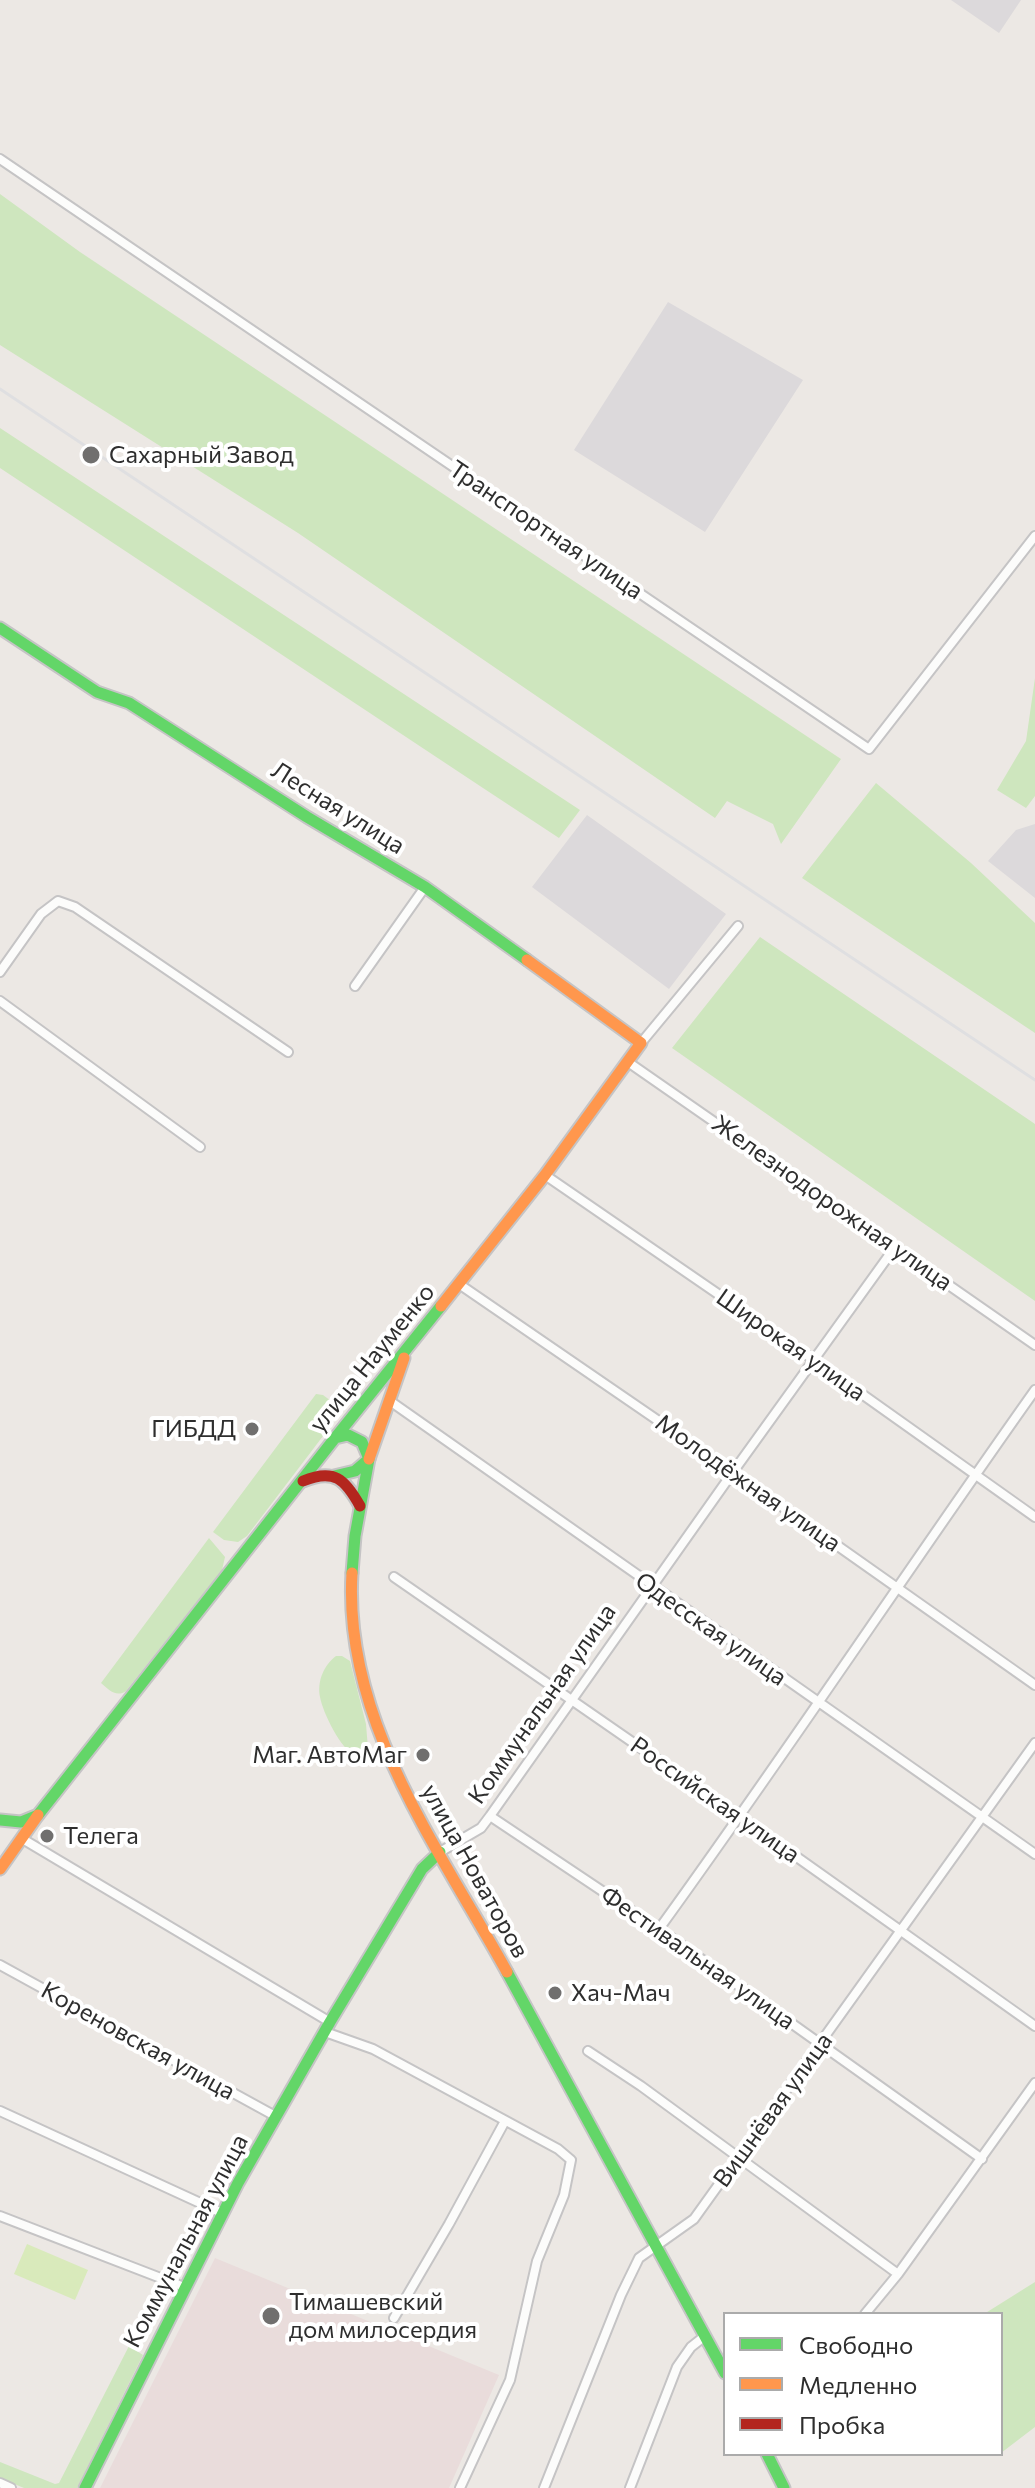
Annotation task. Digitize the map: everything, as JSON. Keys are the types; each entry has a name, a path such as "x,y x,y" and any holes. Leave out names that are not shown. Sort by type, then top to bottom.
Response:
{"main road":[{"name":"Лесная улица","path":"0,628 97,692 129,703 307,817 425,887 641,1043"},
{"name":"улица Науменко","path":"0,1869 38,1815 545,1175 641,1043"},
{"name":"улица Новаторов","path":"407,1351 369,1459 351,1555 349,1596 358,1663 374,1718 407,1795 723,2369"},
{"path":"300,1483 312,1476 355,1471 369,1459 367,1448 357,1436 335,1438"},
{"path":"319,1460 329,1475 349,1488 360,1506"},
{"path":"4,1821 21,1822 38,1815"},
{"name":"Коммунальная улица","path":"85,2488 222,2213 327,2027 422,1869 440,1852"},
{"path":"768,2456 784,2488"}],"street":[{"name":"Транспортная улица","path":"0,159 869,749 1035,536"},
{"path":"355,986 425,887"},
{"path":"0,972 41,914 58,901 75,907 288,1052"},
{"name":"улица Науменко","path":"641,1043 738,926"},
{"path":"0,1001 200,1147"},
{"name":"Железнодорожная улица","path":"628,1062 1035,1345"},
{"name":"Широкая улица","path":"545,1175 1035,1517"},
{"name":"Коммунальная улица","path":"440,1852 481,1828 895,1247"},
{"name":"Молодёжная улица","path":"459,1284 1035,1685"},
{"path":"659,1929 819,1705 896,1587 1035,1390"},
{"name":"Одесская улица","path":"390,1401 1035,1854"},
{"name":"Российская улица","path":"394,1577 1035,2026"},
{"name":"Вишнёвая улица","path":"544,2488 621,2295 639,2258 694,2219 1035,1743"},
{"name":"Фестивальная улица","path":"490,1816 659,1929 982,2159"},
{"path":"21,1838 327,2027 558,2149 571,2160 564,2195 537,2261 510,2380 460,2488"},
{"name":"Кореновская улица","path":"0,1965 277,2117"},
{"path":"588,2051 641,2086 898,2274"},
{"path":"867,2312 898,2274 1035,2083"},
{"path":"0,2111 222,2213"},
{"path":"394,2318 505,2121"},
{"path":"0,2216 184,2287"},
{"path":"630,2488 677,2367 691,2347 705,2336"},
{"path":"0,2483 11,2488"}],"shaded area":[{"path":"951,0 1021,0 999,33"},
{"path":"668,302 803,380 705,532 574,450"},
{"path":"587,815 726,914 669,989 532,887"},
{"path":"1035,824 1035,898 988,861 1016,830"},
{"name":"Тимашевский дом милосердия","path":"215,2258 499,2375 449,2488 100,2488"}],"green space":[{"path":"0,194 80,252 841,759 781,844 773,824 727,801 715,818 298,533 0,345"},
{"path":"0,428 580,810 559,838 483,788 0,468"},
{"path":"1035,678 1035,796 1026,808 997,790 1026,741"},
{"path":"876,783 971,863 1035,923 1035,1033 802,878"},
{"path":"760,937 1035,1124 1035,1301 672,1048"},
{"path":"316,1394 323,1395 339,1407 339,1415 247,1536 238,1542 224,1540 213,1532"},
{"path":"209,1538 225,1557 222,1570 126,1691 119,1694 109,1690 101,1683"},
{"path":"336,1656 350,1661 366,1724 368,1749 356,1756 344,1746 334,1730 320,1697 322,1674"},
{"path":"27,2244 88,2270 75,2300 14,2274"},
{"path":"1035,2282 1035,2427 1003,2451 1003,2312 987,2312"},
{"path":"129,2346 143,2355 77,2488 24,2488 0,2478 0,2462 59,2483"}],"railway":[{"path":"0,389 1035,1080"}],"traffic: fast":[{"path":"0,628 97,692 129,703 307,817 425,887 527,960"},
{"path":"335,1438 441,1306"},
{"path":"0,1820 21,1822 38,1815 335,1438 348,1435 362,1442 369,1459 355,1536 352,1573"},
{"path":"334,1476 355,1471 369,1459"},
{"path":"85,2488 238,2183 422,1869 440,1852"},
{"path":"507,1972 723,2369"},
{"path":"768,2456 784,2488"}],"traffic: slow":[{"path":"441,1306 545,1175 641,1043 527,960"},
{"path":"369,1459 404,1358"},
{"path":"352,1573 353,1628 363,1680 379,1732 426,1830 507,1972"},
{"path":"0,1869 38,1815"}],"traffic: jam":[{"path":"303,1481 323,1476 338,1478 360,1506"}],"place":[{"name":"Сахарный Завод","path":"91,455"},
{"name":"ГИБДД","path":"252,1429"},
{"name":"Маг. АвтоМаг","path":"423,1755"},
{"name":"Телега","path":"47,1836"},
{"name":"Хач-Мач","path":"555,1993"},
{"name":"Тимашевский дом милосердия","path":"271,2316"}]}
